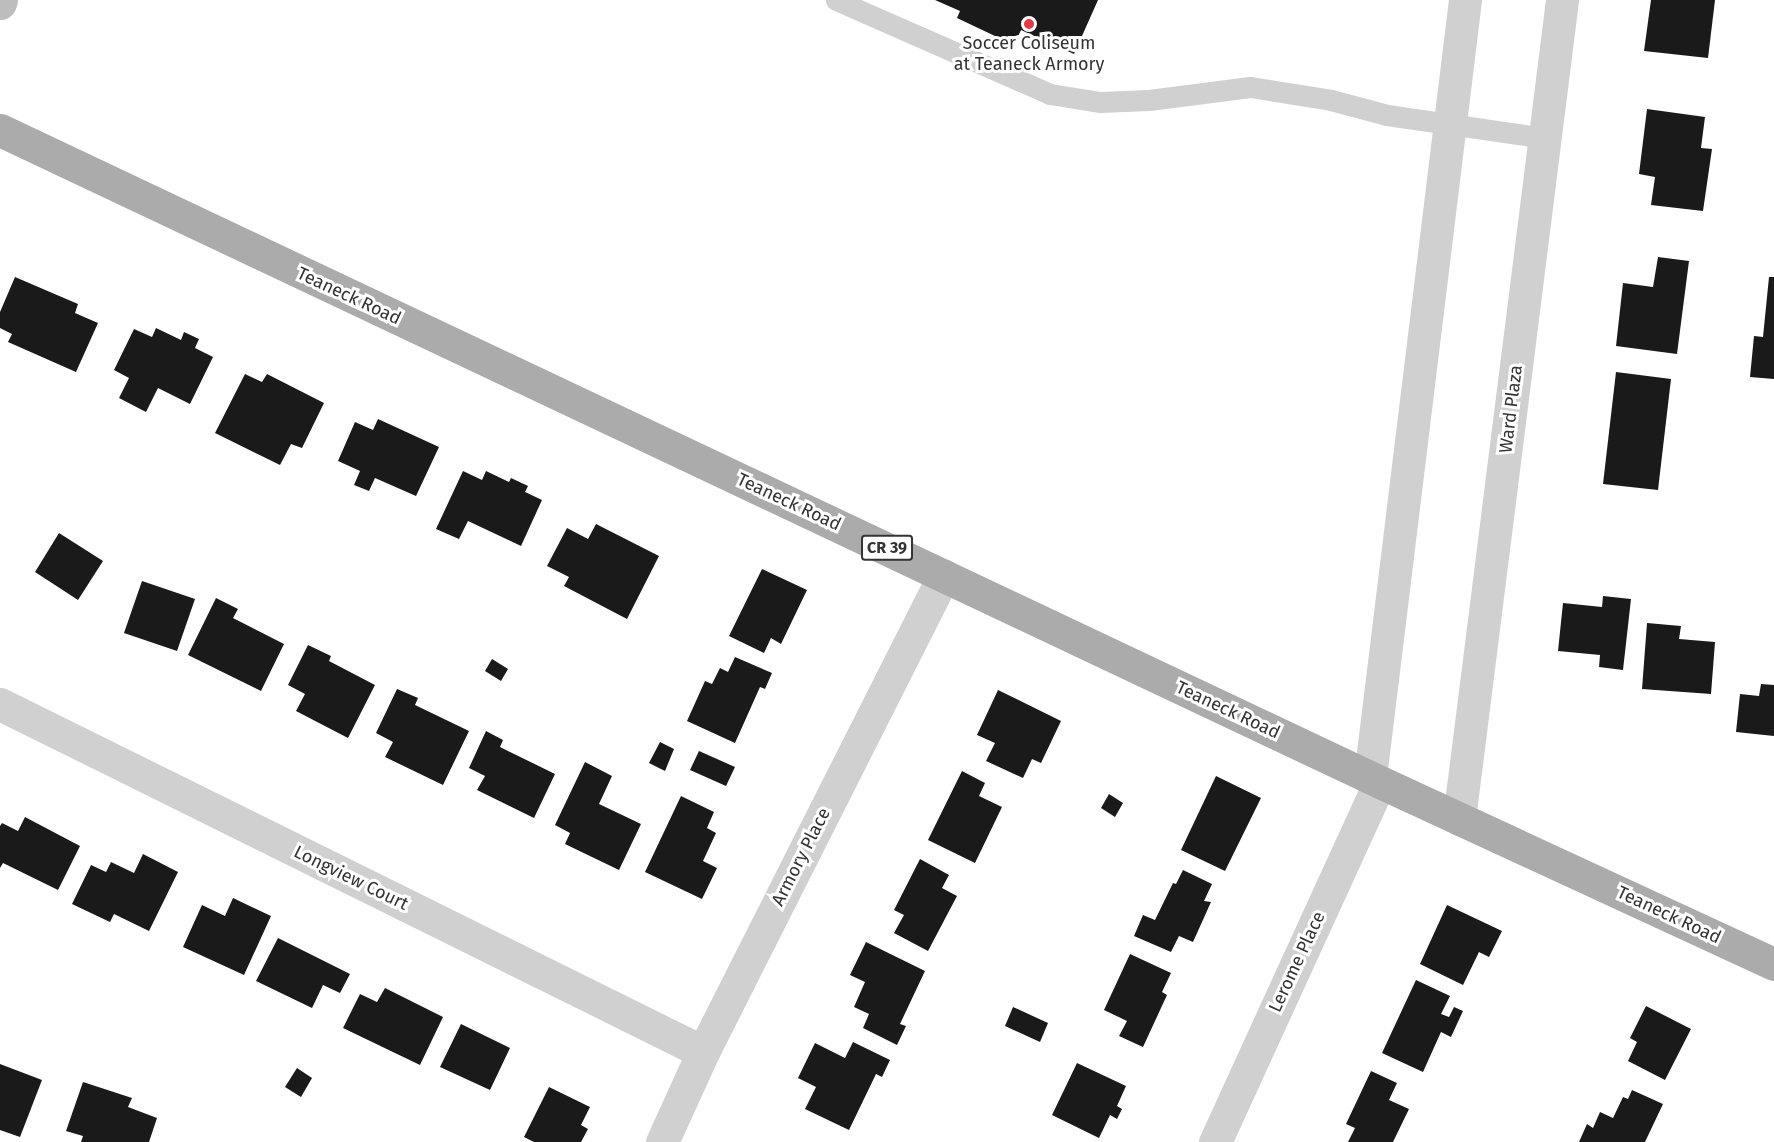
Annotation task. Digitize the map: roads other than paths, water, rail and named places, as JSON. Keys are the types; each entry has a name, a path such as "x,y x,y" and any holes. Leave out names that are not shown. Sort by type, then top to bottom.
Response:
{"main road":[{"name":"Teaneck Road","path":"0,130 1460,819 1774,964"}],"street":[{"path":"1375,779 1465,0"},
{"name":"Ward Plaza","path":"1460,819 1562,0"},
{"name":"Armory Place","path":"662,1142 703,1052 944,575"},
{"name":"Longview Court","path":"0,704 703,1052"},
{"name":"Lerome Place","path":"1215,1142 1375,779"}],"lane":[{"path":"836,0 1050,94 1100,102 1149,100 1250,87 1331,100 1387,115 1545,138"}],"place":[{"name":"Soccer Coliseum at Teaneck Armory","path":"1029,24"}]}
